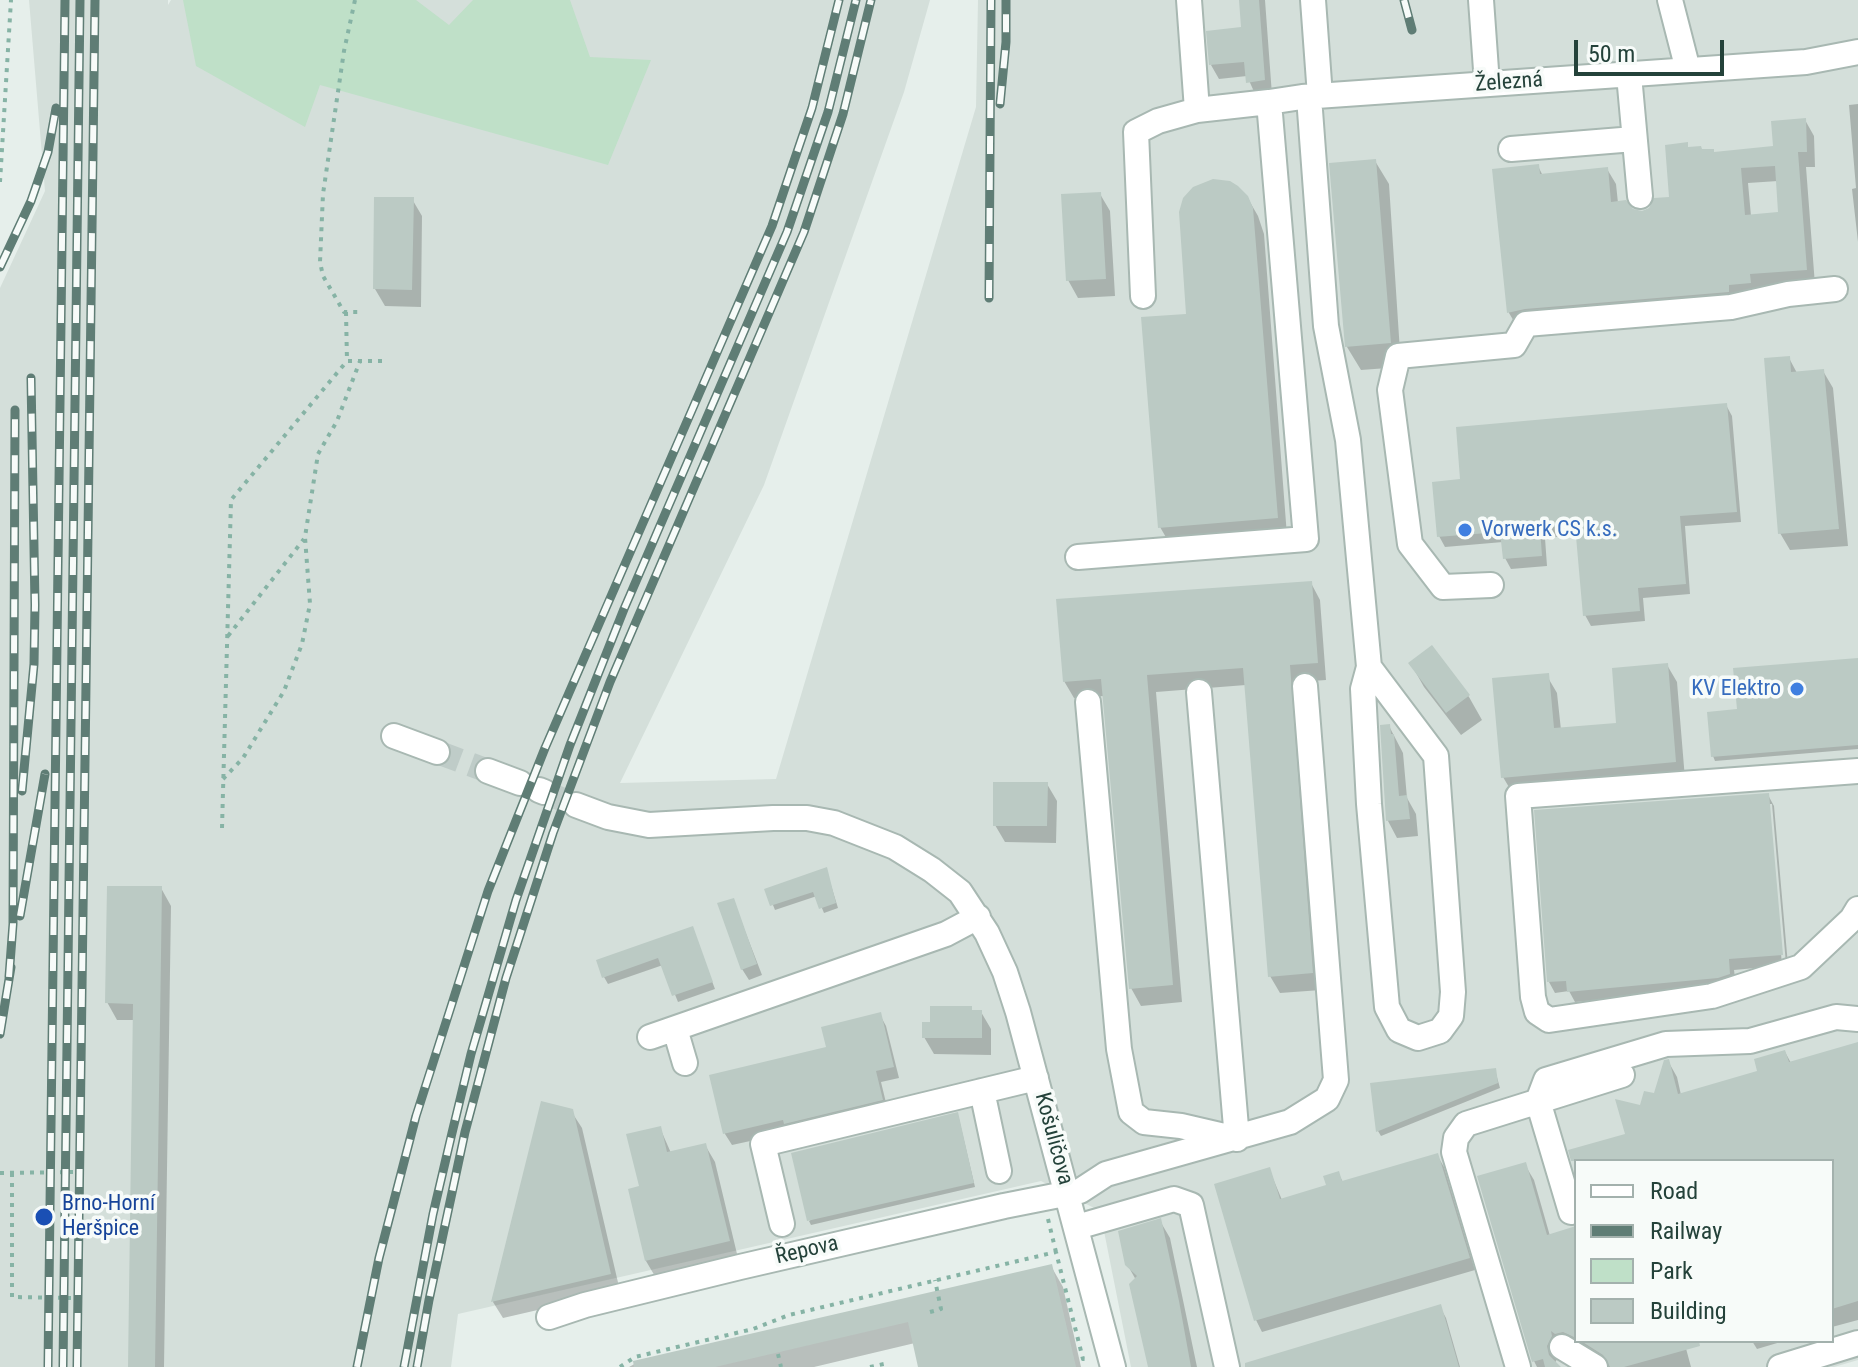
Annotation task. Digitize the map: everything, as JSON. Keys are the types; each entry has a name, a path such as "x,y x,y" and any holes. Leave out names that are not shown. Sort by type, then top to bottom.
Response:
{"street":[{"path":"1189,0 1197,110"},
{"path":"1313,0 1310,97 1326,326 1348,440 1369,667 1363,689 1369,804 1387,1007 1399,1030 1418,1038 1440,1031 1451,1016 1453,992 1436,756 1369,667"},
{"path":"1481,0 1487,84"},
{"path":"1670,0 1688,70"},
{"name":"Železná","path":"1143,296 1136,132 1158,121 1197,110 1310,97 1806,62 1858,52"},
{"path":"1629,75 1640,196"},
{"path":"1078,557 1306,539 1269,102"},
{"path":"1511,149 1634,139"},
{"path":"1491,585 1443,587 1410,544 1390,390 1398,356 1514,345 1526,324 1731,307 1788,294 1835,289"},
{"name":"Řepova","path":"549,1317 714,1273 1080,1191 1106,1174 1290,1122 1327,1099 1336,1080 1305,686"},
{"path":"1088,702 1119,1049 1131,1112 1144,1122 1181,1126 1237,1139 1199,692"},
{"path":"394,736 437,752"},
{"path":"488,771 534,788"},
{"path":"1858,771 1518,796 1533,997 1537,1012 1549,1020 1712,996 1801,967 1852,919 1858,909"},
{"name":"Košuličova","path":"576,805 608,817 649,825 773,818 807,818 834,823 895,847 960,892 978,917 1005,972 1077,1227 1105,1364"},
{"path":"650,1037 946,934 978,917"},
{"path":"1571,1212 1538,1101 1546,1080 1666,1044 1750,1041 1836,1017 1858,1019"},
{"path":"675,1029 685,1063"},
{"path":"1518,1367 1454,1152 1456,1138 1466,1124 1622,1075"},
{"path":"782,1224 763,1144 1036,1078"},
{"path":"982,1091 999,1171"},
{"path":"1077,1227 1174,1199 1191,1205 1227,1367"},
{"path":"1780,1367 1858,1343"},
{"path":"1562,1347 1595,1367"}],"path":[{"path":"0,182 11,0"},
{"path":"355,0 344,51 323,194 320,262 323,276 340,307 346,312 358,312"},
{"path":"222,828 231,500 347,361 346,312"},
{"path":"347,361 384,361"},
{"path":"223,779 243,758 284,691 302,644 310,604 305,537 318,454 337,421 360,361"},
{"path":"227,637 305,537"},
{"path":"0,1173 73,1172"},
{"path":"12,1173 12,1297 71,1298"},
{"path":"1044,1213 1083,1359 1095,1356 1105,1364"},
{"path":"620,1367 635,1357 753,1329 789,1315 1056,1252"},
{"path":"930,1312 941,1309 935,1280"},
{"path":"778,1354 781,1367"},
{"path":"870,1367 884,1364 885,1367"}],"shaded area":[{"path":"29,0 168,0 168,5 171,0 930,0 904,92 764,485 620,783 776,779 976,107 978,0 1858,0 1858,1360 1834,1367 1131,1367 1100,1211 1041,1181 458,1314 451,1367 0,1367 0,288 45,191"}],"green space":[{"path":"183,0 416,0 449,25 473,0 570,0 590,57 651,60 608,165 320,85 305,127 196,66"}],"building":[{"path":"1239,0 1259,0 1265,80 1246,83 1244,62 1209,65 1206,31 1241,27"},
{"path":"1806,118 1807,152 1798,152 1807,270 1750,274 1751,283 1729,285 1729,292 1507,313 1492,169 1539,164 1540,174 1608,167 1611,202 1626,200 1633,209 1642,211 1649,208 1654,198 1669,197 1665,145 1688,142 1688,147 1701,146 1702,149 1714,149 1714,152 1773,146 1771,121","holes":["1775,166 1778,212 1745,215 1741,168"]},
{"path":"1376,159 1391,343 1345,347 1329,163"},
{"path":"1213,179 1230,181 1238,186 1248,196 1253,208 1278,518 1158,528 1141,317 1186,314 1179,212 1183,198 1193,187"},
{"path":"1101,192 1106,279 1066,281 1061,194"},
{"path":"374,197 414,197 412,290 373,289"},
{"path":"1790,356 1791,372 1824,369 1839,529 1778,534 1764,358"},
{"path":"1727,403 1737,512 1680,516 1686,584 1638,588 1640,611 1583,616 1575,525 1540,528 1542,556 1503,559 1500,532 1437,537 1432,482 1460,479 1456,427"},
{"path":"1312,581 1318,663 1290,665 1313,973 1268,977 1243,668 1147,675 1173,985 1129,989 1101,679 1063,682 1056,599"},
{"path":"1432,645 1470,695 1446,713 1408,663"},
{"name":"KV Elektro","path":"1858,658 1858,745 1711,757 1707,712 1737,709 1733,668"},
{"path":"1668,663 1676,762 1501,778 1492,678 1549,673 1554,728 1616,723 1612,668"},
{"path":"1390,724 1391,734 1394,734 1399,796 1407,795 1410,819 1386,821 1380,725"},
{"path":"993,782 1048,782 1047,826 993,826"},
{"path":"1769,793 1783,955 1729,959 1730,974 1718,978 1567,992 1566,981 1547,982 1534,810"},
{"path":"827,867 836,903 819,909 813,892 770,906 764,889"},
{"path":"107,886 162,886 155,1367 128,1367 133,1004 105,1003"},
{"path":"734,898 757,964 741,970 717,903"},
{"path":"693,926 713,982 672,996 658,958 602,978 596,960"},
{"path":"930,1006 972,1006 972,1010 982,1010 982,1038 922,1038 922,1022 930,1022"},
{"path":"881,1012 894,1067 876,1071 883,1100 784,1124 783,1120 723,1134 709,1075 826,1047 821,1027"},
{"path":"1858,1042 1858,1301 1834,1308 1834,1159 1571,1161 1568,1150 1625,1134 1615,1099 1640,1105 1644,1091 1654,1093 1664,1060 1669,1059 1678,1094 1757,1071 1754,1059 1785,1050 1789,1062"},
{"path":"1496,1068 1498,1083 1376,1132 1370,1083"},
{"path":"541,1101 573,1109 611,1274 491,1302"},
{"path":"958,1112 974,1183 807,1221 791,1153"},
{"path":"661,1126 667,1152 706,1143 730,1241 645,1261 628,1189 639,1186 626,1134"},
{"path":"1438,1153 1470,1258 1254,1321 1214,1184 1270,1167 1280,1199 1326,1185 1323,1176 1339,1171 1342,1181"},
{"path":"1526,1162 1547,1235 1574,1227 1574,1337 1551,1331 1547,1346 1549,1355 1561,1367 1545,1367 1543,1359 1532,1362 1477,1176"},
{"path":"1161,1218 1191,1367 1148,1367 1129,1284 1137,1276 1125,1265 1118,1231"},
{"path":"1052,1264 1076,1367 918,1367 908,1322 715,1367 634,1367 633,1361"},
{"path":"1441,1304 1459,1367 1245,1367 1245,1363"},
{"path":"1584,1343 1699,1343 1700,1346 1624,1367 1610,1367 1603,1355"}],"tunnel":[{"path":"437,752 488,771"},
{"path":"544,792 576,805"}],"railway":[{"path":"48,1367 65,0"},
{"path":"63,1367 80,0"},
{"path":"77,1367 95,0"},
{"path":"357,1367 379,1258 416,1116 488,891 545,748 772,226 812,108 839,0"},
{"path":"404,1367 452,1133 471,1054 516,900 570,745 624,609 787,232 828,112 856,0"},
{"path":"417,1367 465,1132 506,978 553,833 610,682 804,232 843,114 871,0"},
{"path":"989,298 991,0"},
{"path":"1000,104 1006,42 1006,0"},
{"path":"1404,0 1412,30"},
{"path":"0,267 31,201 48,152 56,108"},
{"path":"22,791 34,664 31,378"},
{"path":"9,977 13,924 15,410"},
{"path":"20,916 45,774"},
{"path":"0,1034 11,967"}],"place":[{"name":"Vorwerk CS k.s.","path":"1465,530"},
{"name":"KV Elektro","path":"1797,689"},
{"name":"Brno-Horní Heršpice","path":"44,1217"}]}
